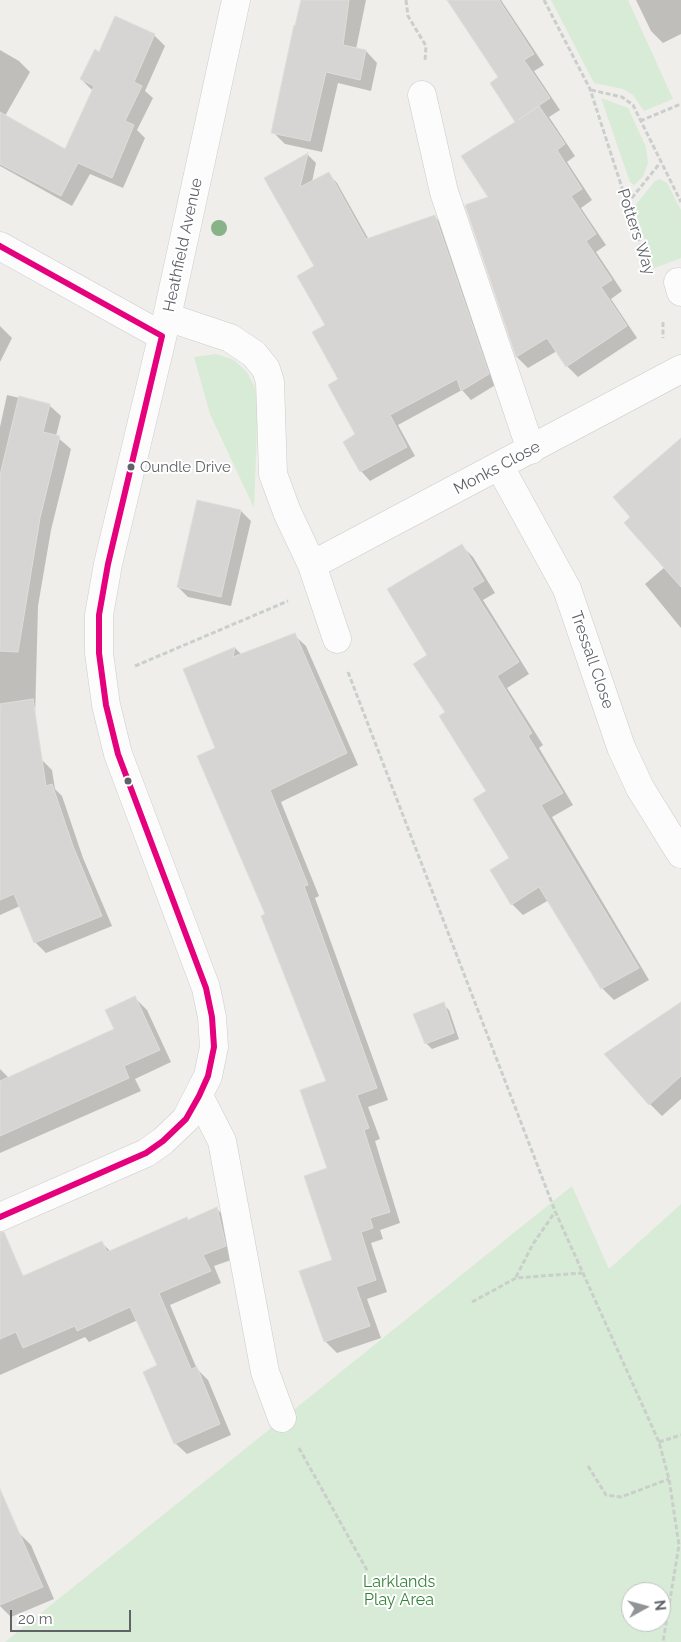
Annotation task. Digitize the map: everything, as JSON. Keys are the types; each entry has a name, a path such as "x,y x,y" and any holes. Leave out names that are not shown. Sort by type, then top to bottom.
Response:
{"street":[{"name":"Heathfield Avenue","path":"0,1217 146,1153 163,1141 186,1119 199,1096 208,1076 214,1047 212,1017 206,988 118,754 106,706 99,615 106,572 165,327 236,0"},
{"path":"422,95 444,192 532,450"},
{"path":"0,246 165,327 230,338 254,354 266,370 270,382 273,474 287,512 315,576 337,639"},
{"name":"Monks Close","path":"315,576 500,467 674,372"},
{"name":"Tressall Close","path":"500,467 567,589 621,746 640,788 681,854"},
{"path":"199,1096 222,1141 265,1372 282,1418"}],"path":[{"path":"406,0 408,16 426,46 422,95"},
{"name":"Potters Way","path":"544,0 590,89 648,270"},
{"path":"590,89 622,97 633,105 660,163 681,202"},
{"path":"640,121 681,104"},
{"path":"627,204 660,163"},
{"path":"662,318 664,332 658,352 674,372"},
{"path":"103,679 315,576"},
{"path":"337,639 438,910 555,1211 659,1442 669,1479 680,1543 663,1642"},
{"path":"516,1278 533,1244 555,1211"},
{"path":"472,1302 516,1278 582,1273"},
{"path":"282,1418 368,1572"},
{"path":"659,1442 681,1435"},
{"path":"588,1466 606,1495 621,1497 669,1479"}],"green space":[{"path":"551,0 628,0 673,99 644,111 633,95 623,89 594,83"},
{"path":"601,98 628,108 646,147 648,163 643,177 634,185 630,182"},
{"path":"660,179 667,183 681,210 681,258 654,268 634,207 655,181"},
{"path":"216,354 234,360 247,372 255,388 258,404 254,508 210,414 194,357"},
{"name":"Larklands Play Area","path":"572,1186 609,1269 681,1204 681,1642 5,1642"}],"building":[{"path":"301,0 349,0 343,45 366,50 360,80 326,72 310,141 271,133"},
{"path":"447,0 499,0 534,54 524,60 550,98 518,120 539,106 565,144 557,150 582,189 571,196 596,234 586,241 612,280 601,287 627,326 566,367 547,338 516,357 465,205 488,197 461,156 515,122 490,83 498,77"},
{"path":"115,16 155,34 134,82 142,86 125,121 134,125 112,178 78,163 61,196 0,164 0,112 65,149 94,86 80,79 95,49 99,52"},
{"path":"308,153 300,187 329,172 366,239 435,215 489,374 461,391 457,379 390,415 407,447 360,472 343,442 355,434 328,385 338,379 312,332 325,325 297,276 314,266 264,178"},
{"path":"19,396 50,404 43,432 60,436 40,518 18,652 0,651 0,475"},
{"path":"681,438 681,587 624,523 630,517 613,497"},
{"path":"197,500 241,510 221,597 177,587"},
{"path":"462,544 484,581 472,588 519,662 497,676 532,733 528,736 563,793 541,805 639,968 601,989 539,887 511,905 490,870 509,858 473,799 486,791 439,716 445,712 413,664 427,655 387,589"},
{"path":"295,633 347,753 270,790 308,885 304,886 377,1088 357,1095 369,1128 364,1130 390,1212 370,1218 373,1228 361,1232 376,1280 356,1287 370,1326 324,1342 299,1271 332,1260 304,1176 327,1168 300,1090 326,1081 261,916 265,914 197,756 215,748 183,669 235,647 233,657"},
{"path":"33,699 46,786 52,784 73,846 102,916 34,943 14,894 0,900 0,704"},
{"path":"135,996 160,1050 124,1066 129,1078 0,1136 0,1081 114,1029 105,1010"},
{"path":"444,1002 454,1033 425,1044 413,1014"},
{"path":"681,1002 681,1076 649,1105 604,1054"},
{"path":"217,1207 226,1246 203,1255 211,1271 159,1293 191,1369 197,1367 220,1424 174,1444 143,1372 157,1365 130,1307 77,1331 75,1326 23,1348 16,1332 0,1339 0,1232 4,1232 23,1276 102,1241 107,1252 187,1217 188,1220"},
{"path":"0,1489 43,1587 0,1605"}],"transit line":[{"path":"0,246 162,336 108,564 99,615 99,653 106,705 118,754 206,988 212,1017 214,1047 208,1076 199,1096 186,1119 163,1141 146,1153 0,1217"}],"place":[{"name":"Oundle Drive","path":"131,467"}]}
